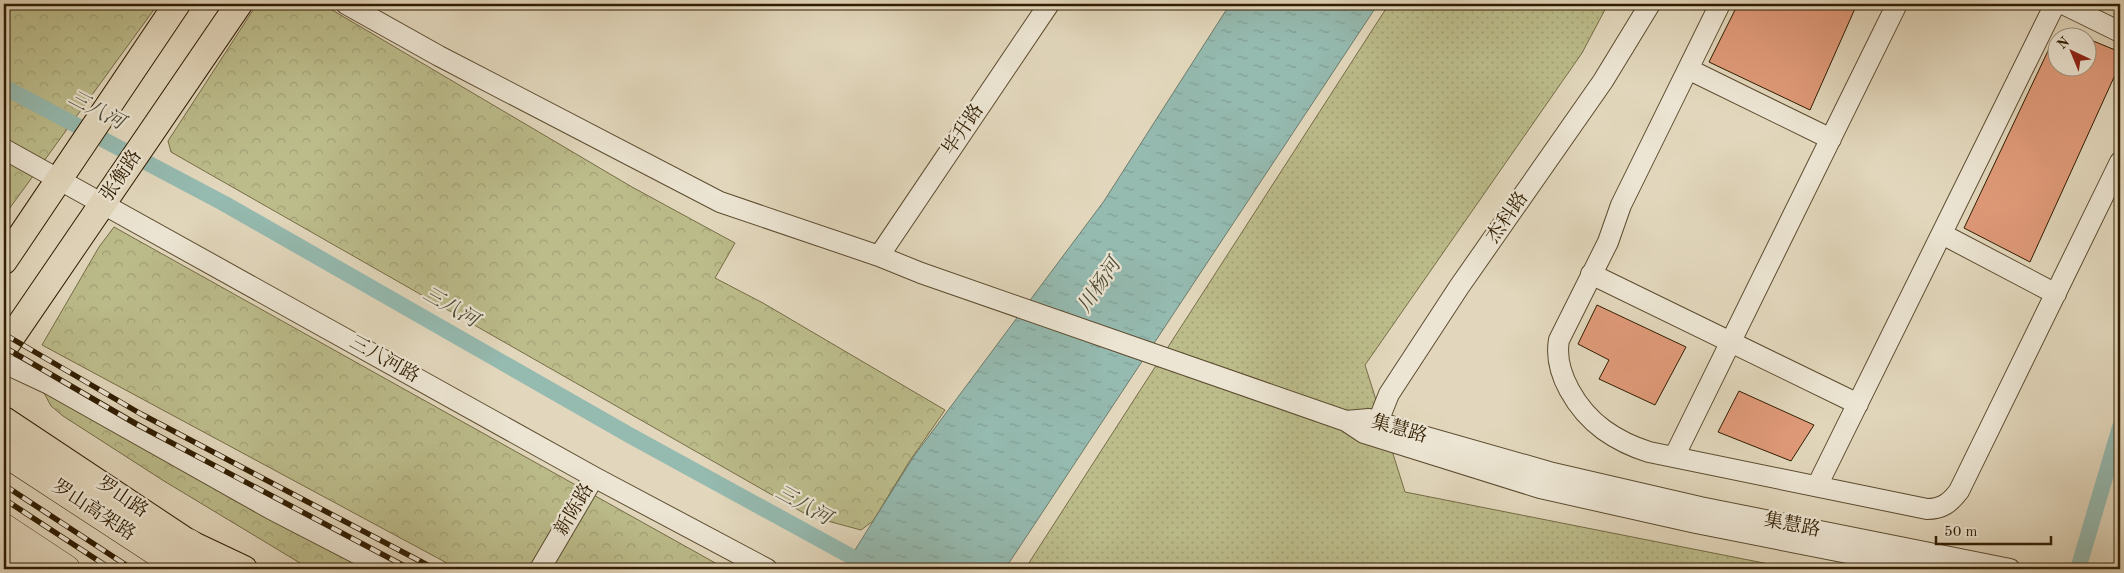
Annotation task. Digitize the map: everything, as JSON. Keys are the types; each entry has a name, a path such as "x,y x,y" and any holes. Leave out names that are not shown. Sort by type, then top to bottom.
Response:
{"highway":[{"name":"罗山高架路","path":"4,452 183,569"},
{"path":"4,528 66,569"},
{"path":"189,543 222,569"}],"main road":[{"path":"4,260 177,4"},
{"name":"张衡路","path":"4,348 239,4"},
{"name":"罗山路","path":"4,420 189,543 244,569"},
{"path":"4,557 23,569"}],"street":[{"path":"346,4 439,56 720,202 879,256"},
{"name":"毕升路","path":"879,256 1049,4"},
{"name":"杰科路","path":"1371,427 1380,392 1450,281 1598,66 1636,4"},
{"name":"杰科路","path":"1371,427 1389,394 1459,287 1603,81 1650,4"},
{"path":"1720,4 1621,205 1608,242 1558,347 1562,370 1568,386 1584,411 1604,430 1634,447 1674,457 1927,508 1936,509 1945,506 1959,491 2120,162"},
{"path":"1674,457 1897,4"},
{"path":"1817,486 2055,4"},
{"path":"2063,4 2120,32"},
{"path":"1688,69 1831,139"},
{"name":"三八河路","path":"4,149 64,171 345,339 594,477 767,569"},
{"path":"1942,234 2056,294"},
{"name":"集慧路","path":"879,256 921,273 1201,372 1346,421 1416,434 1571,477 1700,507 2010,569"},
{"path":"1592,274 1858,404"},
{"path":"4,363 49,384 271,509 387,569"},
{"name":"集慧路","path":"1371,427 1540,488 1696,523 1929,569"},
{"name":"新陈路","path":"540,569 594,477"}],"green space":[{"path":"4,4 158,4 4,216"},
{"path":"257,4 322,4 632,187 735,243 715,278 763,303 945,410 909,462 873,521 861,530 809,516 171,152 168,141"},
{"path":"1389,4 1608,4 1582,53 1365,365 1405,492 1794,569 1025,569"},
{"path":"114,227 726,569 458,569 42,345 99,247"},
{"path":"44,393 369,569 310,569 164,481 63,416 51,406"}],"water":[{"path":"1230,4 1378,4 1005,569 843,569 914,456 1104,201"}],"building":[{"path":"1738,4 1857,4 1810,110 1709,62"},
{"path":"2096,42 2120,52 2120,64 2030,262 1964,228 2046,55 2046,78 2096,78"},
{"path":"1597,305 1686,347 1655,405 1599,379 1609,360 1578,344"},
{"path":"1739,391 1814,425 1791,461 1718,432"}],"waterway":[{"name":"三八河","path":"4,87 225,204 631,436 874,569"},
{"name":"川杨河","path":"2078,569 2120,427"}],"railway":[{"path":"4,334 141,414 435,569"},
{"path":"4,347 136,424 410,569"},
{"path":"4,485 132,569"},
{"path":"4,499 111,569"}]}
